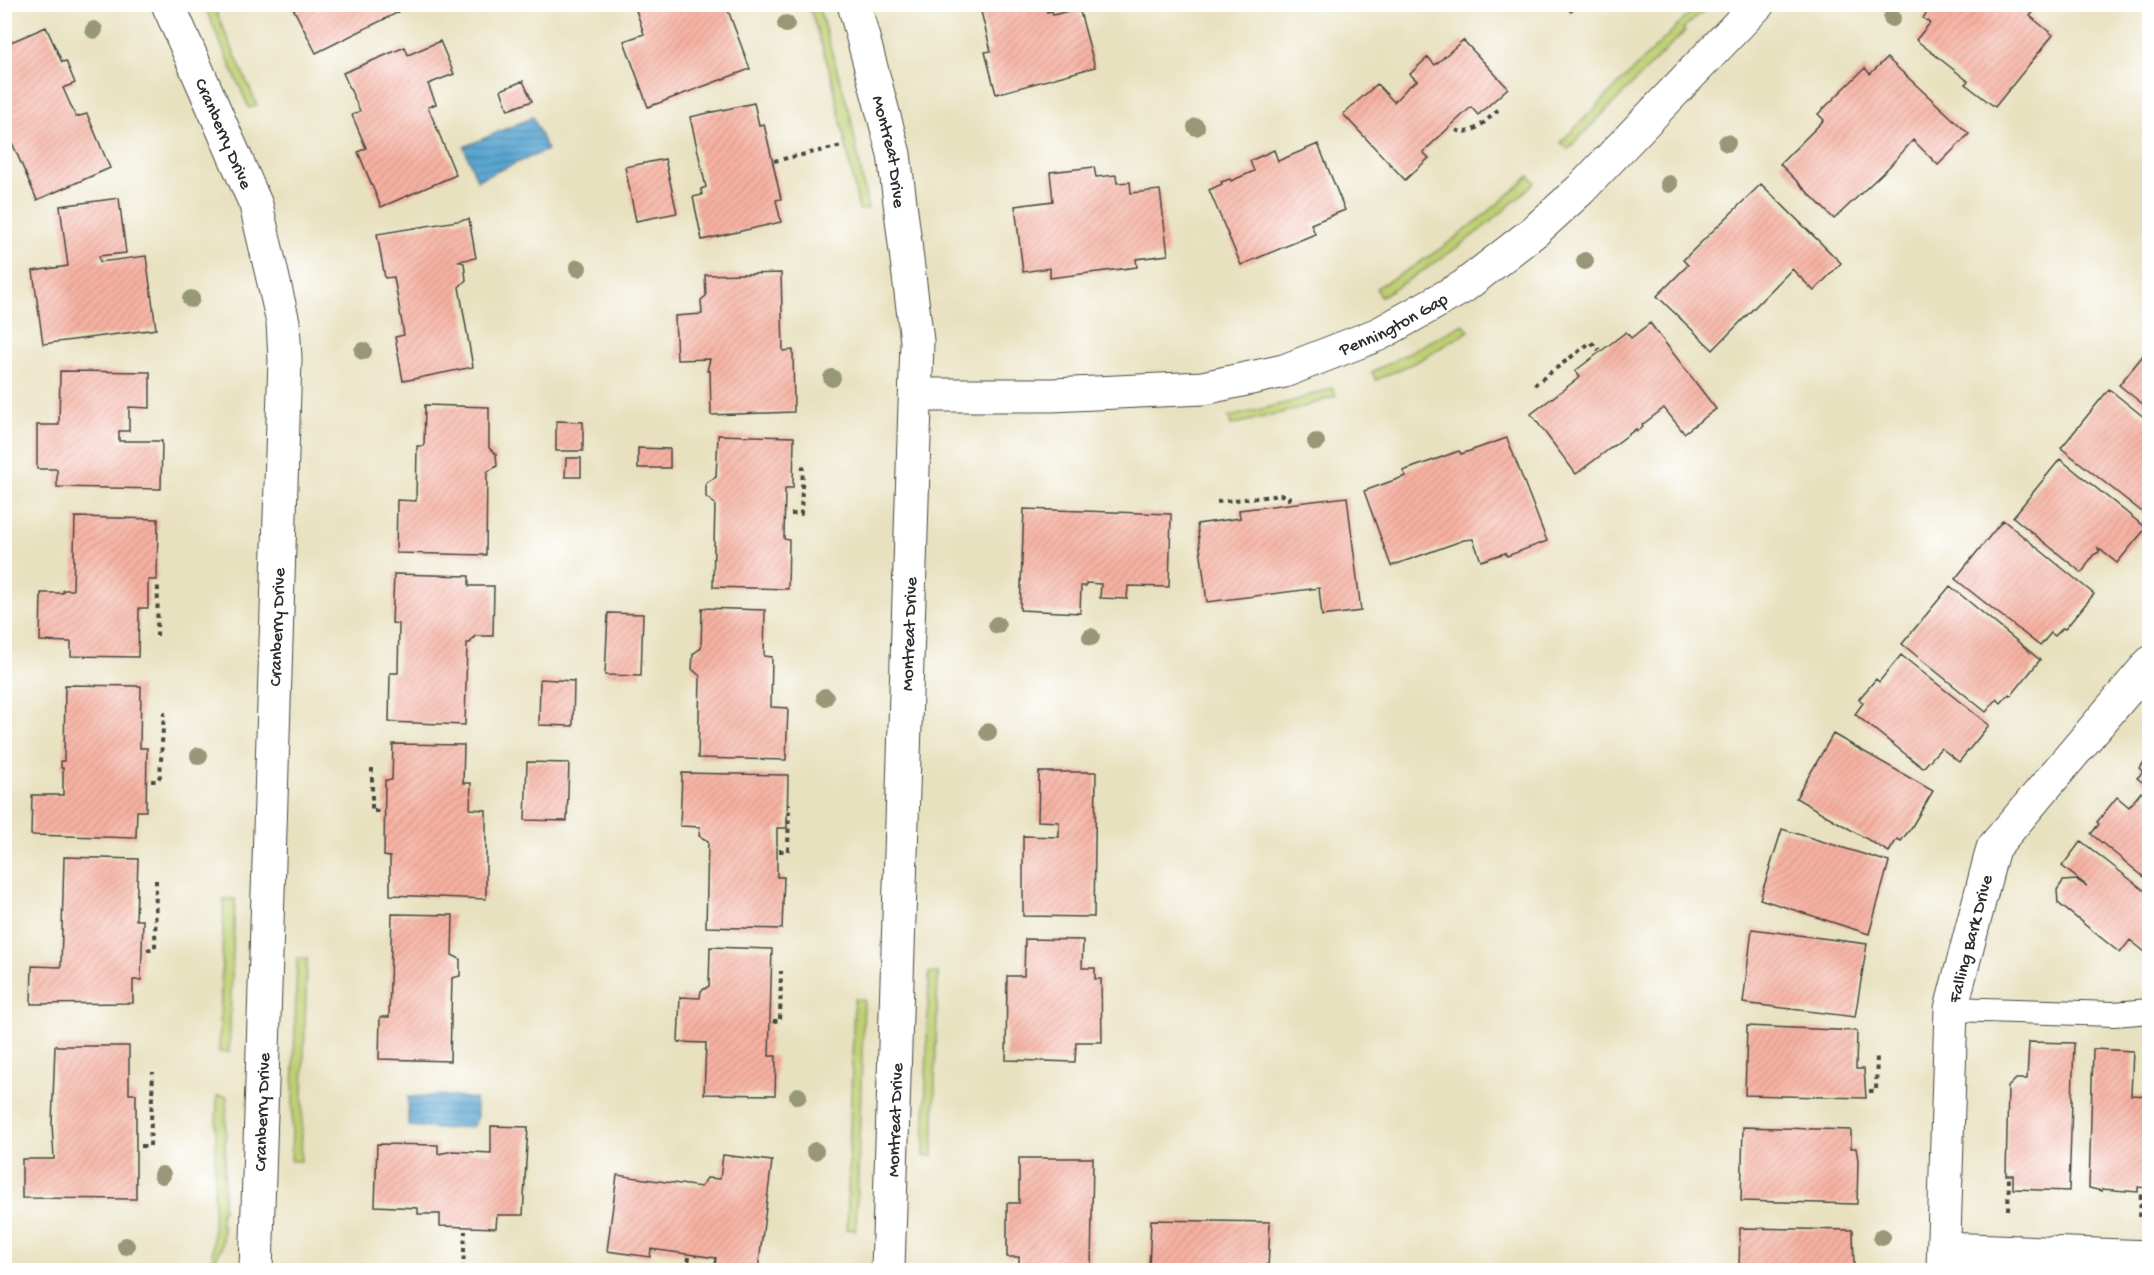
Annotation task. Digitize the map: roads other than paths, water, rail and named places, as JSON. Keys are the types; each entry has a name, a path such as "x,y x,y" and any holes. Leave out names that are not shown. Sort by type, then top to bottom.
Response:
{"street":[{"name":"Cranberry Drive","path":"168,4 256,205 283,322 283,404 256,1270"},
{"name":"Montreat Drive","path":"854,4 894,154 917,341 888,1270"},
{"name":"Pennington Gap","path":"917,395 1052,395 1203,388 1284,371 1323,358 1379,334 1463,287 1527,238 1580,190 1758,4"},
{"name":"Falling Bark Drive","path":"1944,1260 1951,1010 1993,848 2150,663"},
{"path":"1944,1260 2150,1257"}],"lane":[{"path":"1951,1010 2114,1014 2150,1011"}],"water":[{"path":"533,117 547,150 477,180 464,147"},
{"path":"442,1095 475,1099 477,1115 474,1126 441,1129 408,1126 408,1097"}]}
